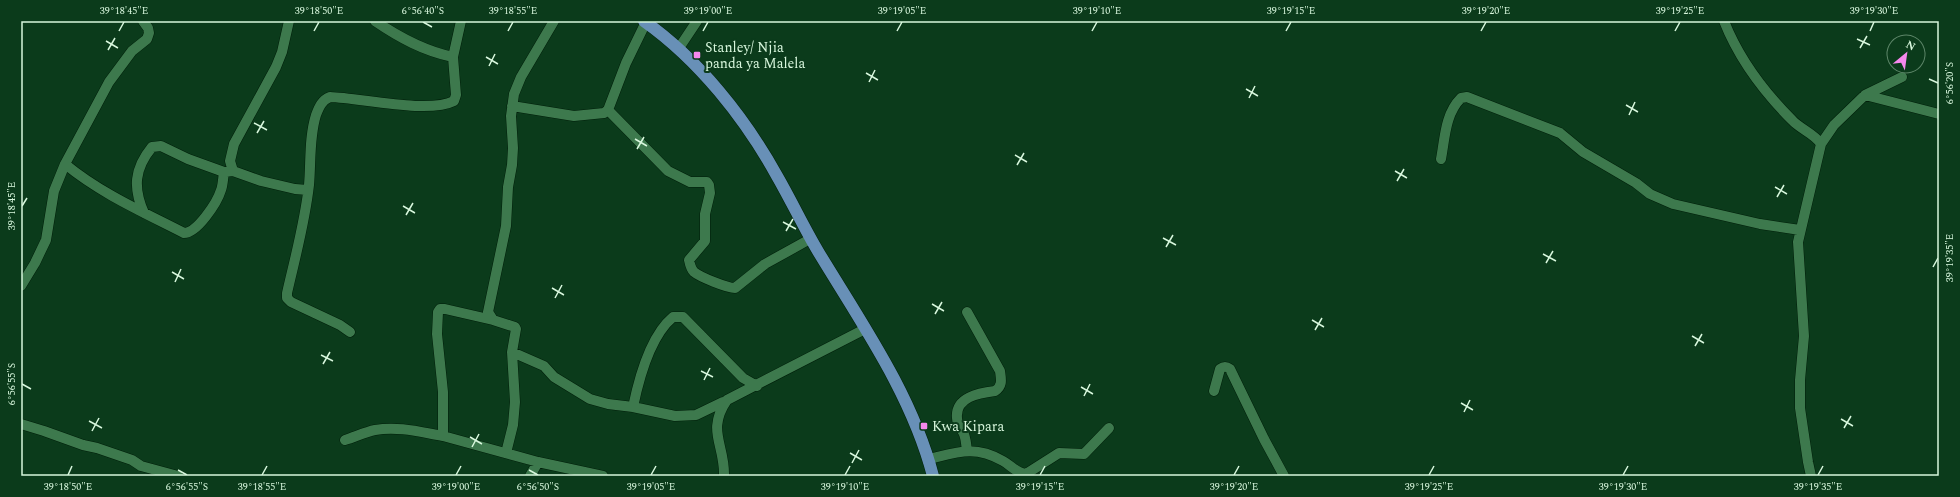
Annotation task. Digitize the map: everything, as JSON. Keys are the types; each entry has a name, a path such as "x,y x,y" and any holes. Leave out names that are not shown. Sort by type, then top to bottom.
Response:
{"main road":[{"path":"645,22 679,48 711,83 743,123 777,175 810,239 865,329 907,404 929,459 933,476"}],"street":[{"path":"21,286 35,263 46,240 54,191 65,164 109,82 132,51 147,39 149,33 148,28 143,21"},
{"path":"65,164 82,178 144,213 184,233 189,233 214,205 228,171 234,144 276,67 282,52 289,21"},
{"path":"375,21 420,47 453,57"},
{"path":"350,332 340,325 291,302 287,293 300,237 308,190 313,129 316,116 325,99 339,98 395,104 424,105 454,101 456,95 453,57 462,21"},
{"path":"493,320 488,312 506,226 508,187 513,154 511,131 514,94 554,21"},
{"path":"679,48 697,21"},
{"path":"1724,21 1738,53 1768,95 1797,125 1821,144"},
{"path":"512,106 574,116 598,114 608,110 626,63 645,22"},
{"path":"1811,476 1800,408 1800,373 1804,336 1798,242 1800,230 1821,144 1834,125 1864,95 1902,77"},
{"path":"1864,95 1939,114"},
{"path":"1441,158 1449,117 1456,103 1461,98 1467,97 1560,133 1582,152 1630,179 1650,194 1673,204 1760,224 1800,230"},
{"path":"608,110 668,171 690,182 707,182 709,185 710,193 705,214 704,245 689,260 691,268 695,273 731,288 735,288 770,261 810,239"},
{"path":"144,213 136,192 137,176 152,147 161,146 188,159 228,171 295,189 308,190"},
{"path":"443,436 444,392 437,334 438,312 440,309 493,320 515,327 516,329 512,352 515,402 513,425 506,453"},
{"path":"967,312 1000,371 1002,382 999,388 995,391 962,400 959,405 957,418 960,429 963,433 967,450"},
{"path":"633,407 639,378 648,356 661,330 673,317 683,317 743,378 757,386"},
{"path":"512,352 544,366 554,377 590,399 608,404 633,407 675,416 696,415 757,386 865,329"},
{"path":"1214,391 1220,369 1224,366 1228,367 1284,476"},
{"path":"724,476 724,461 717,437 716,423 719,412 727,400"},
{"path":"21,424 83,445 125,457 141,466 178,476"},
{"path":"929,459 967,450 989,453 1010,465 1017,472 1026,474 1059,453 1084,454 1109,428"},
{"path":"345,440 373,431 406,429 443,436 538,462 603,476"},
{"path":"530,476 538,462"}],"place":[{"name":"Stanley/ Njia panda ya Malela","path":"697,55"},
{"name":"Kwa Kipara","path":"924,426"}]}
